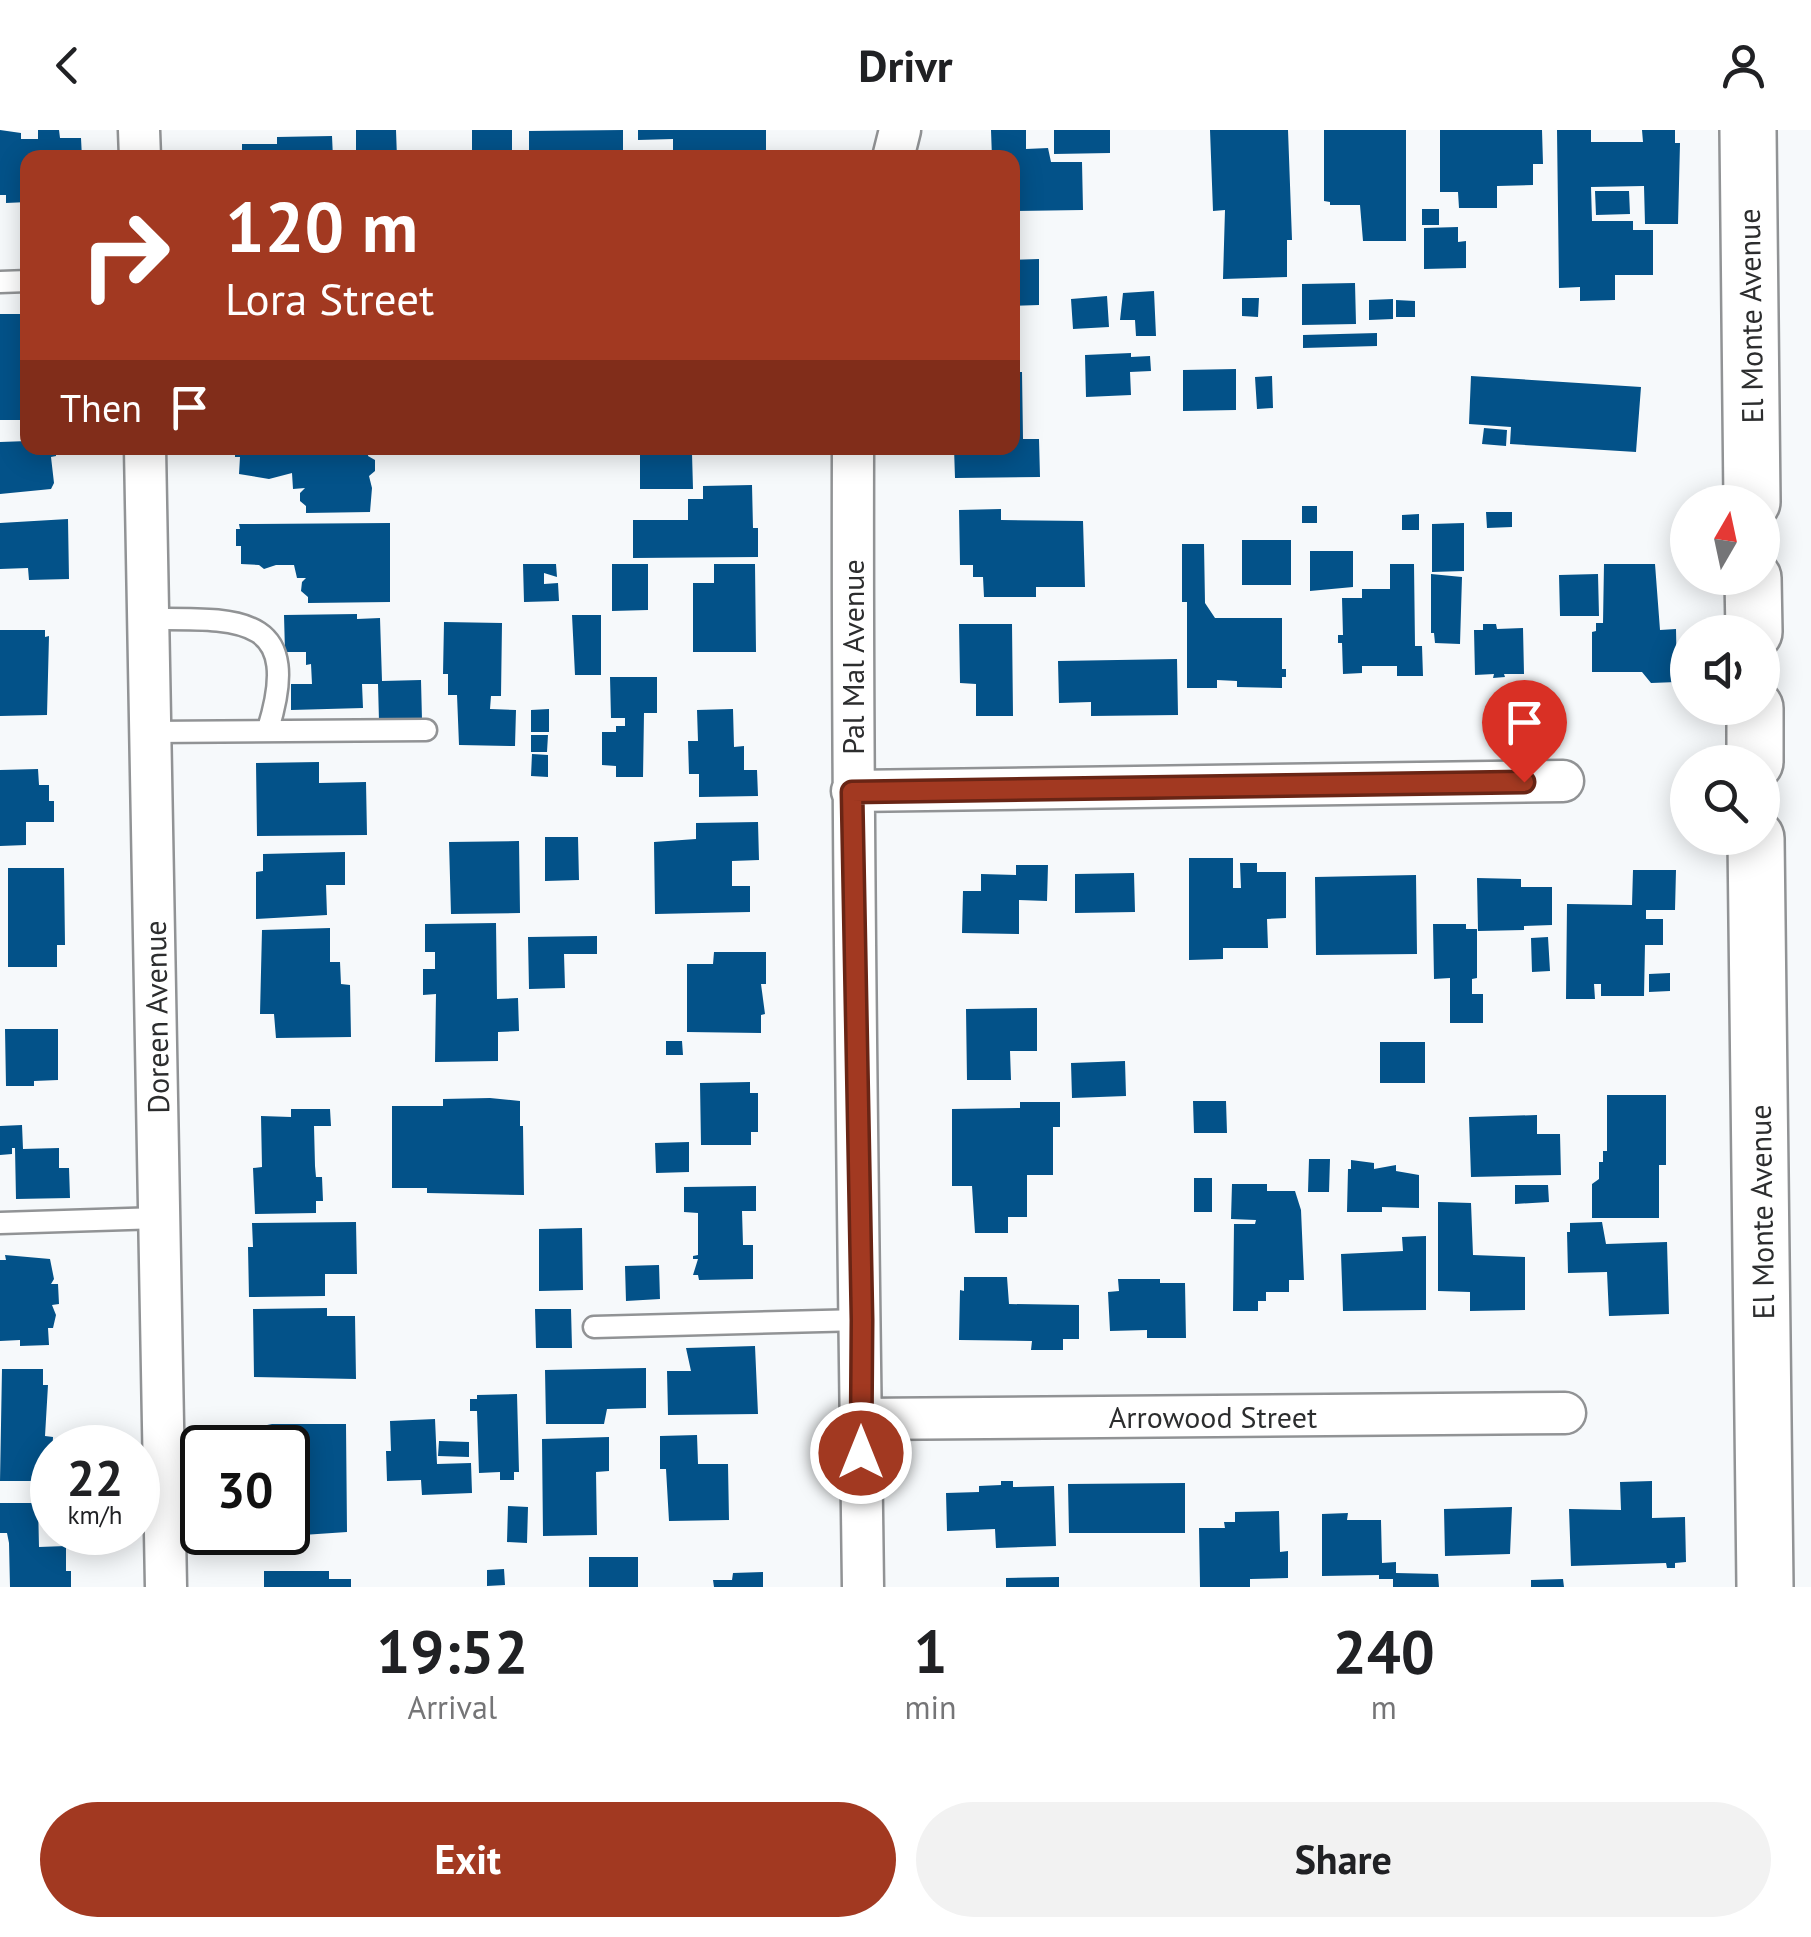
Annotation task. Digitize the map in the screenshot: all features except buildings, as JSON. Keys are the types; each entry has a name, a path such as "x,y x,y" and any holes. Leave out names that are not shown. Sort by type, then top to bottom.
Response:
{"street":[{"name":"El Monte Avenue","path":"1748,130 1752,485"},
{"name":"Doreen Avenue","path":"145,455 166,1587"},
{"name":"Pal Mal Avenue","path":"852,455 852,792 863,1587"},
{"path":"852,792 1564,782"},
{"name":"El Monte Avenue","path":"1756,855 1765,1587"},
{"name":"Arrowood Street","path":"861,1419 1566,1413"}],"lane":[{"path":"148,618 226,619 249,628 272,644 280,667 280,693 268,729"},
{"path":"150,732 426,730"},
{"path":"0,1223 160,1218"},
{"path":"594,1327 862,1320"}],"route":[{"path":"861,1453 852,792 1524,782"}]}
